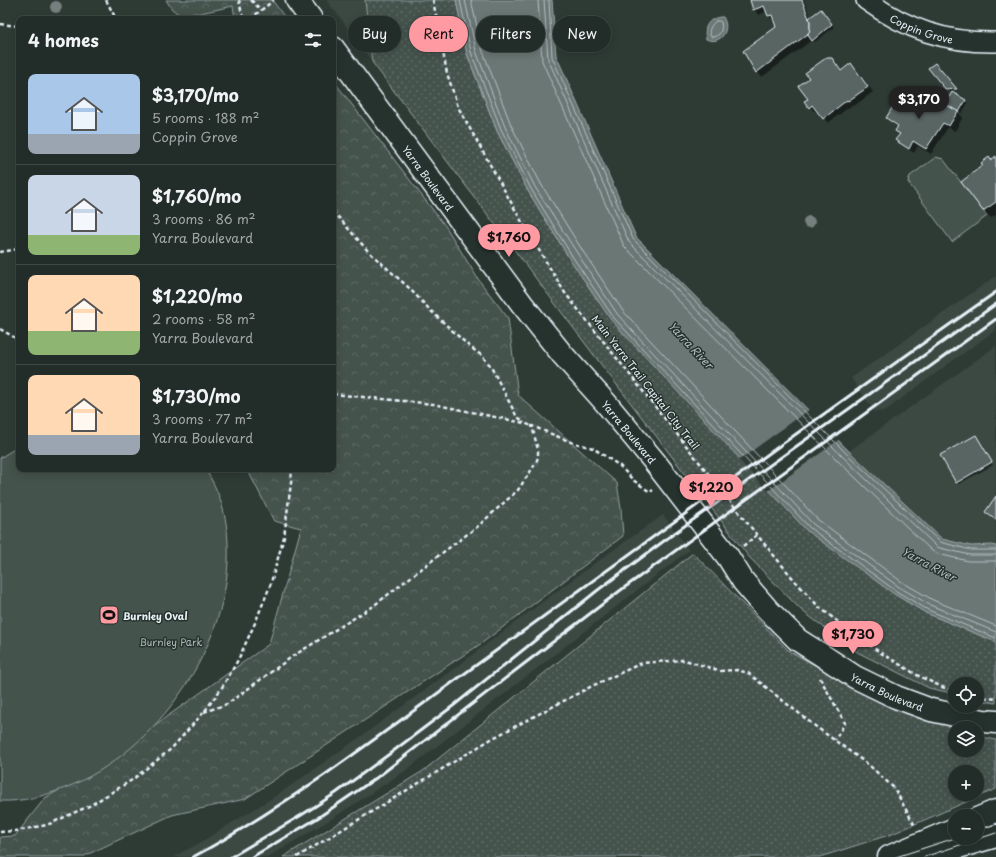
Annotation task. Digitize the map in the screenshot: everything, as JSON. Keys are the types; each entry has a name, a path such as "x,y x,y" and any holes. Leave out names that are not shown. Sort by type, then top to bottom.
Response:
{"main road":[{"path":"297,0 309,16"},
{"name":"Yarra Boulevard","path":"336,52 522,304 562,354 606,402 654,461 728,557 743,581 767,609 798,640 856,677 896,697 931,710 996,722"},
{"path":"984,816 996,811"},
{"path":"924,850 948,834"},
{"path":"889,857 996,836"}],"street":[{"name":"Coppin Grove","path":"866,0 878,9 909,26 941,37 959,40 996,42"}],"path":[{"path":"106,0 114,16"},
{"path":"239,0 242,16"},
{"path":"251,0 261,10"},
{"path":"254,16 274,0"},
{"name":"Main Yarra Trail Capital City Trail","path":"433,0 447,73 458,107 522,222 565,293 757,535 819,607 881,653 917,675 948,689"},
{"path":"0,24 16,26"},
{"path":"336,214 368,251 469,346 481,355 490,365 516,415 524,423"},
{"path":"0,252 16,249"},
{"path":"0,329 16,338"},
{"path":"336,394 433,404 524,423 572,442 593,448 620,466 633,480 650,492 668,480"},
{"path":"204,712 227,704 293,656 372,606 477,527 518,490 536,463 538,450 532,426"},
{"path":"0,832 15,831 47,825 89,806 132,780 165,754 204,712 221,689 238,660 270,586 284,537 292,483 292,472"},
{"path":"297,857 493,738 592,686 642,663 685,660 720,671 737,670 748,673 870,766 894,788 924,850"},
{"path":"818,675 845,723 835,740"},
{"path":"984,697 996,699"}],"shaded area":[{"path":"326,0 365,0 367,16 348,16 348,29"},
{"path":"365,52 371,52 372,62"},
{"path":"996,276 996,330 885,411 875,412 851,378"},
{"path":"996,346 996,546 971,546 942,539 849,451"},
{"path":"663,515 689,550 405,771 333,818 268,857 173,857 196,845 277,795 367,732 577,576"}],"green space":[{"path":"166,0 272,0 284,16 235,16 233,6 187,16 181,16 172,9"},
{"path":"365,0 456,0 459,16 409,16 409,52 467,52 497,131 528,191 571,261 894,594 926,613 996,642 996,703 984,701 984,677 948,677 948,692 929,688 857,652 801,610 749,557 372,62 371,52 401,52 401,16 367,16"},
{"path":"336,84 446,227 478,279 508,318 518,395 617,483 623,536 482,643 245,799 172,815 82,857 0,857 0,837 15,836 45,798 103,765 141,735 269,644 301,528 274,521 249,472 336,472"},
{"path":"936,157 943,159 987,216 952,242 908,182 910,176"},
{"name":"Burnley Oval","path":"16,448 16,472 207,472 215,486 222,504 228,543 226,581 218,618 203,655 183,690 158,721 130,749 99,771 65,788 49,794 33,798 8,801 0,801 0,458"},
{"path":"693,553 789,651 878,700 948,723 948,757 984,757 984,737 996,740 996,789 984,794 984,765 948,765 948,801 968,801 892,834 820,857 283,857 423,771"}],"water":[{"name":"Yarra River","path":"456,0 552,0 553,52 556,52 636,237 849,451 942,539 971,546 996,546 996,642 926,613 894,594 807,531 611,320 571,261 528,191 497,131 467,54 468,16 459,16"},
{"path":"720,17 723,17 726,26 723,35 716,40 711,41 706,39 705,31 707,24"}],"pier":[{"path":"810,409 840,439 768,491 739,460"}],"building":[{"path":"750,0 802,0 810,21 809,33 756,73 743,51 776,27 772,15 768,16 764,6 753,10"},
{"path":"821,9 832,24 812,41 807,34 809,33 810,28 809,18"},
{"path":"826,58 832,58 841,71 851,63 868,87 848,101 847,100 823,119 812,105 809,108 804,101 808,99 798,86 809,78 805,73"},
{"path":"935,63 957,89 946,90 928,68"},
{"path":"907,92 935,109 940,101 958,111 949,126 943,123 926,149 913,141 909,149 895,140 900,134 895,131 898,126 886,118 900,95"},
{"path":"952,92 966,100 959,112 945,104"},
{"path":"996,156 996,202 983,211 961,182 983,165 981,163 989,157 991,160"},
{"path":"976,435 992,462 956,483 940,455"},
{"path":"996,496 996,520 985,512"}],"tram line":[{"path":"984,828 996,824"},
{"path":"924,857 996,833"},
{"path":"896,857 948,840"}],"railway":[{"path":"193,857 275,808 370,743 753,465 996,292"},
{"path":"231,857 336,793 453,706 598,590 676,532 996,304"},
{"path":"252,857 316,819 379,776 621,590 996,319"}],"place":[{"name":"Burnley Oval","path":"109,615"}],"park label":[{"name":"Burnley Park","path":"171,641"}]}
